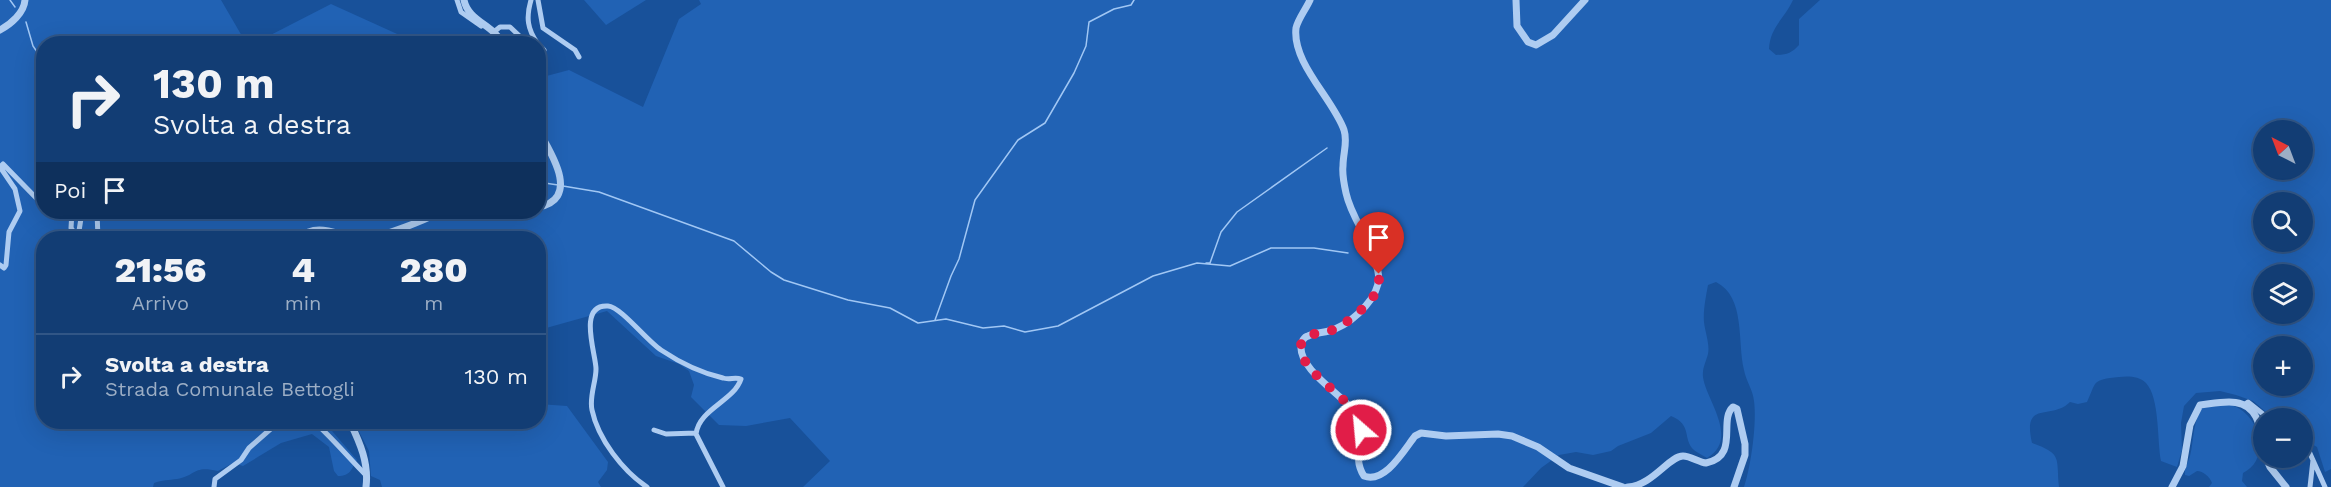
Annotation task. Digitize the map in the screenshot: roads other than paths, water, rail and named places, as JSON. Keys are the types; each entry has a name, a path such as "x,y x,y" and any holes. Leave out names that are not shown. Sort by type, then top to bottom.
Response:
{"street":[{"path":"457,0 461,12 497,33"},
{"path":"464,0 468,11 499,36"},
{"path":"531,0 526,16 534,36"},
{"path":"538,0 543,28 575,50 579,57"},
{"path":"1310,0 1297,24 1296,38 1304,62 1344,129 1346,142 1342,169 1346,194 1374,253 1379,286 1371,299 1344,324 1334,330 1307,336 1303,339 1300,348 1320,380 1358,416 1361,430 1357,454 1358,468 1367,478 1379,476 1396,460 1414,436 1421,433 1461,436 1498,434 1523,439 1569,468 1623,487"},
{"path":"1516,0 1517,26 1527,42 1536,45 1553,35 1585,0"},
{"path":"0,30 14,20 26,2"},
{"path":"497,33 500,27 510,27 520,36"},
{"path":"546,144 562,181 557,196 546,204"},
{"path":"0,265 4,268 6,265 9,232 20,211 15,189 0,167 3,164 36,198"},
{"path":"390,231 426,219"},
{"path":"313,231 330,231"},
{"path":"647,487 624,469 608,445 591,408 596,370 595,353 589,334 590,323 598,309 610,306 615,309 660,350 697,370 727,379 741,379 737,389 709,413 696,433"},
{"path":"2172,487 2183,466 2190,425 2200,405 2233,401 2244,405 2253,414"},
{"path":"2244,405 2248,402 2256,408"},
{"path":"1629,487 1643,484 1677,457 1685,455 1707,464 1717,459 1725,447 1728,412 1733,407 1737,409 1741,423 1745,455 1734,487"},
{"path":"214,487 215,479 241,460 249,448 271,429"},
{"path":"323,429 367,476"},
{"path":"353,429 363,451 367,476 366,487"},
{"path":"654,430 666,434 696,433"},
{"path":"696,433 723,487"},
{"path":"2313,459 2325,487"},
{"path":"2271,468 2286,487"},
{"path":"2310,487 2312,468"}],"waterway":[{"path":"10,0 15,7"},
{"path":"935,320 959,259 975,200 1018,140 1045,123 1074,73 1086,46 1089,22 1114,9 1131,5 1134,0"},
{"path":"26,22 36,50"},
{"path":"1206,263 1210,263 1221,232 1237,212 1327,148"},
{"path":"546,183 558,185"},
{"path":"563,186 599,192 734,241 784,280 848,300 890,308 918,323 946,319 983,328 1004,326 1025,332 1058,326 1153,276 1197,263 1230,266 1271,248 1314,248 1348,253"}]}
